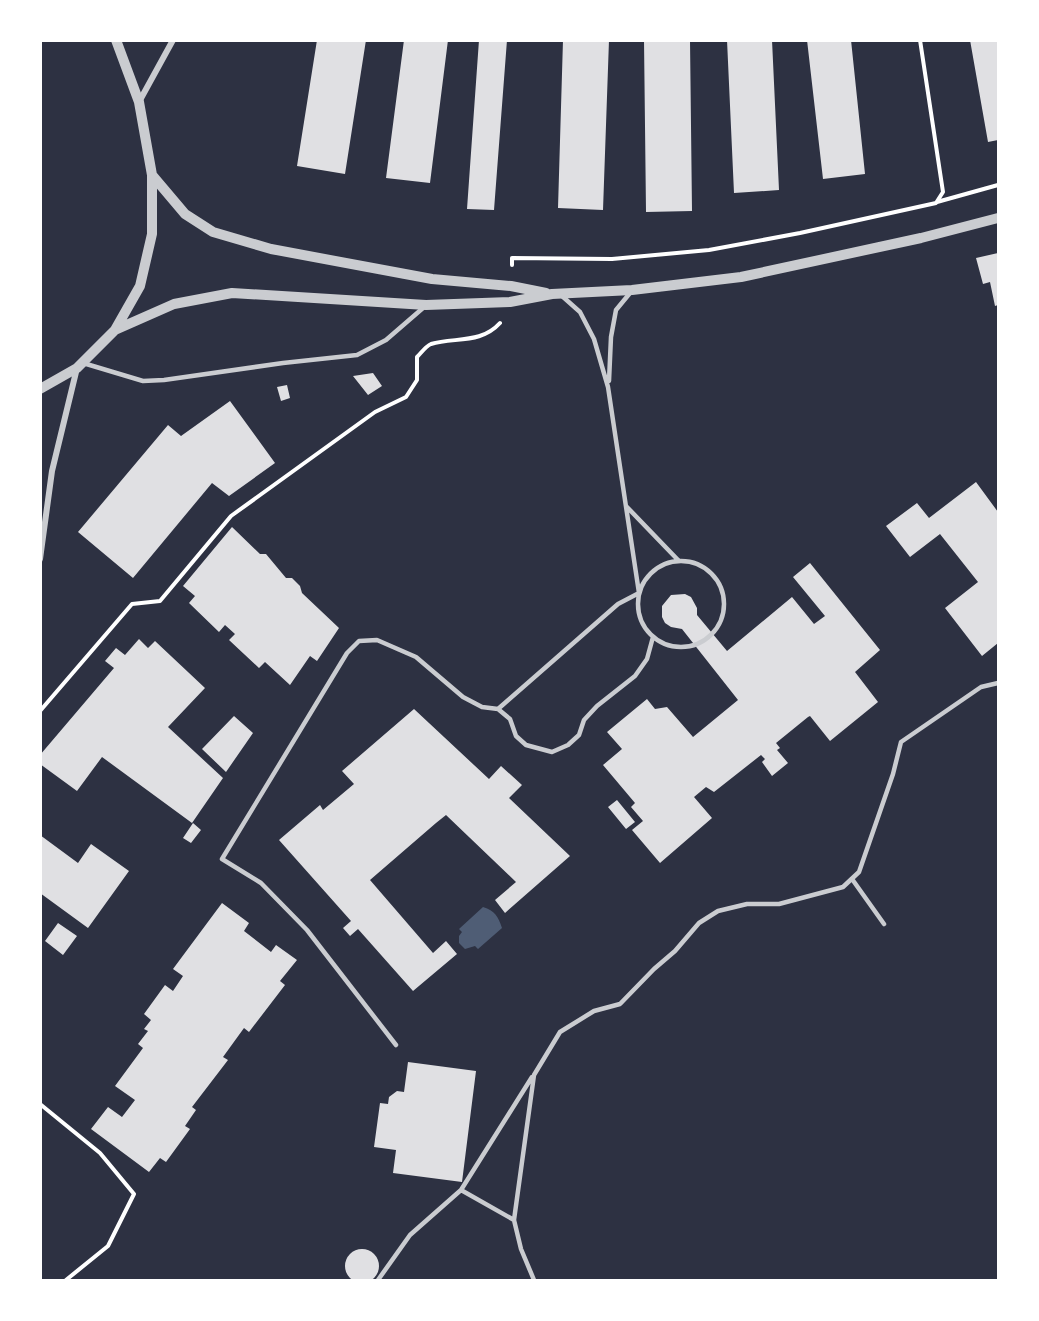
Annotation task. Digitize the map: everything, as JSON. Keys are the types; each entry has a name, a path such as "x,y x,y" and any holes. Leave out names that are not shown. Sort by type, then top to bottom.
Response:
{"street":[{"path":"40,389 80,366 115,330 140,286 152,234 152,175 139,102 116,40"},
{"path":"139,102 173,40"},
{"path":"152,175 185,214 213,232 271,249 421,277 511,286 556,294"},
{"path":"115,330 174,304 232,292 426,305 510,302 556,294 632,290 741,277 921,238 999,218"},
{"path":"40,559 52,471 80,366"}],"lane":[{"path":"608,387 611,337 616,310 632,290"},
{"path":"556,294 580,312 594,339 608,387 639,593"},
{"path":"80,366 143,381 164,381 283,363 357,355 386,340 426,305"},
{"path":"626,506 678,560"},
{"path":"678,560 699,564 717,579 725,600 723,617 716,631 705,641 689,647 666,645 653,637 640,618 637,608 639,593 644,580 660,566 678,560"},
{"path":"498,709 618,604 639,593"},
{"path":"396,1045 307,930 261,883 222,859 347,652 359,641 377,640 416,657 463,697 482,707 498,709 510,719 516,736 526,745 552,752 568,745 579,735 584,720 597,706 635,676 647,659 653,637"},
{"path":"378,1281 410,1234 461,1190 560,1032 594,1011 620,1004 675,951 699,923 718,911 747,904 779,904 843,887 859,872 893,774 901,742 981,687 999,683"},
{"path":"852,879 884,924"},
{"path":"534,1075 514,1220 521,1249 534,1281"},
{"path":"461,1190 514,1220"}],"path":[{"path":"920,40 943,192 936,202"},
{"path":"511,286 512,258 612,259 709,250 800,233 999,185"},
{"path":"40,711 132,604 160,601 231,516 375,412 406,397 417,380 417,357 429,344 469,339 492,332 507,316 510,302"},
{"path":"40,1104 100,1153 134,1194 108,1246 66,1281"}],"water":[{"path":"483,907 496,914 502,928 478,949 475,946 465,949 459,943 459,936 462,932 459,929"}],"building":[{"path":"317,40 366,40 345,174 297,166"},
{"path":"404,40 448,40 430,183 386,178"},
{"path":"479,40 507,40 494,210 467,209"},
{"path":"563,40 609,40 603,210 558,208"},
{"path":"644,40 690,40 692,211 646,212"},
{"path":"727,40 772,40 779,190 734,193"},
{"path":"807,40 851,40 865,174 823,179"},
{"path":"970,40 998,40 998,140 988,142"},
{"path":"998,253 998,305 995,306 990,282 983,284 976,258"},
{"path":"373,373 382,386 368,395 353,376"},
{"path":"287,385 290,398 281,401 277,387"},
{"path":"230,401 275,463 229,496 212,483 133,578 78,532 168,425 181,436"},
{"path":"976,482 998,512 998,643 982,656 945,608 978,582 940,534 910,557 886,526 917,503 929,518"},
{"path":"232,527 260,554 266,554 286,578 292,578 300,586 302,593 339,628 317,661 310,656 290,685 265,662 259,668 229,640 235,634 225,625 219,632 189,603 195,596 183,586"},
{"path":"810,563 880,650 855,672 878,702 830,741 810,716 808,717 776,743 780,748 777,750 788,763 772,776 762,762 765,759 761,755 714,792 706,787 694,797 712,818 660,863 632,830 643,821 631,807 635,803 603,765 622,749 607,732 647,699 655,709 667,707 693,737 738,700 682,629 665,623 662,617 662,606 671,595 685,594 691,597 697,608 697,615 727,651 792,597 814,624 825,616 793,577"},
{"path":"139,639 148,648 155,641 205,688 168,727 223,778 192,823 102,757 77,791 40,764 40,755 114,668 105,661 116,648 125,655"},
{"path":"414,709 489,779 501,766 522,785 509,798 570,856 505,913 495,900 516,882 446,815 436,823 370,880 433,953 446,941 457,954 413,991 358,929 350,936 343,928 351,921 279,840 320,805 323,810 354,784 342,771"},
{"path":"234,716 253,733 226,772 202,749"},
{"path":"617,800 635,822 626,829 608,807"},
{"path":"193,823 201,830 191,843 183,838"},
{"path":"40,835 78,863 91,844 129,871 88,928 40,893"},
{"path":"222,903 249,923 244,931 271,952 276,945 297,960 280,981 285,985 249,1032 244,1028 223,1057 228,1060 192,1107 196,1110 185,1126 190,1129 166,1162 160,1158 149,1172 91,1129 108,1107 122,1117 135,1100 115,1086 143,1048 138,1044 148,1031 144,1029 151,1020 144,1014 165,985 173,991 183,976 173,969"},
{"path":"58,923 77,936 63,955 45,941"},
{"path":"408,1062 476,1071 462,1182 393,1173 396,1150 374,1147 380,1103 388,1104 389,1097 397,1091 404,1092"},
{"path":"362,1249 374,1254 379,1266 374,1278 362,1283 350,1278 345,1266 350,1254"}]}
